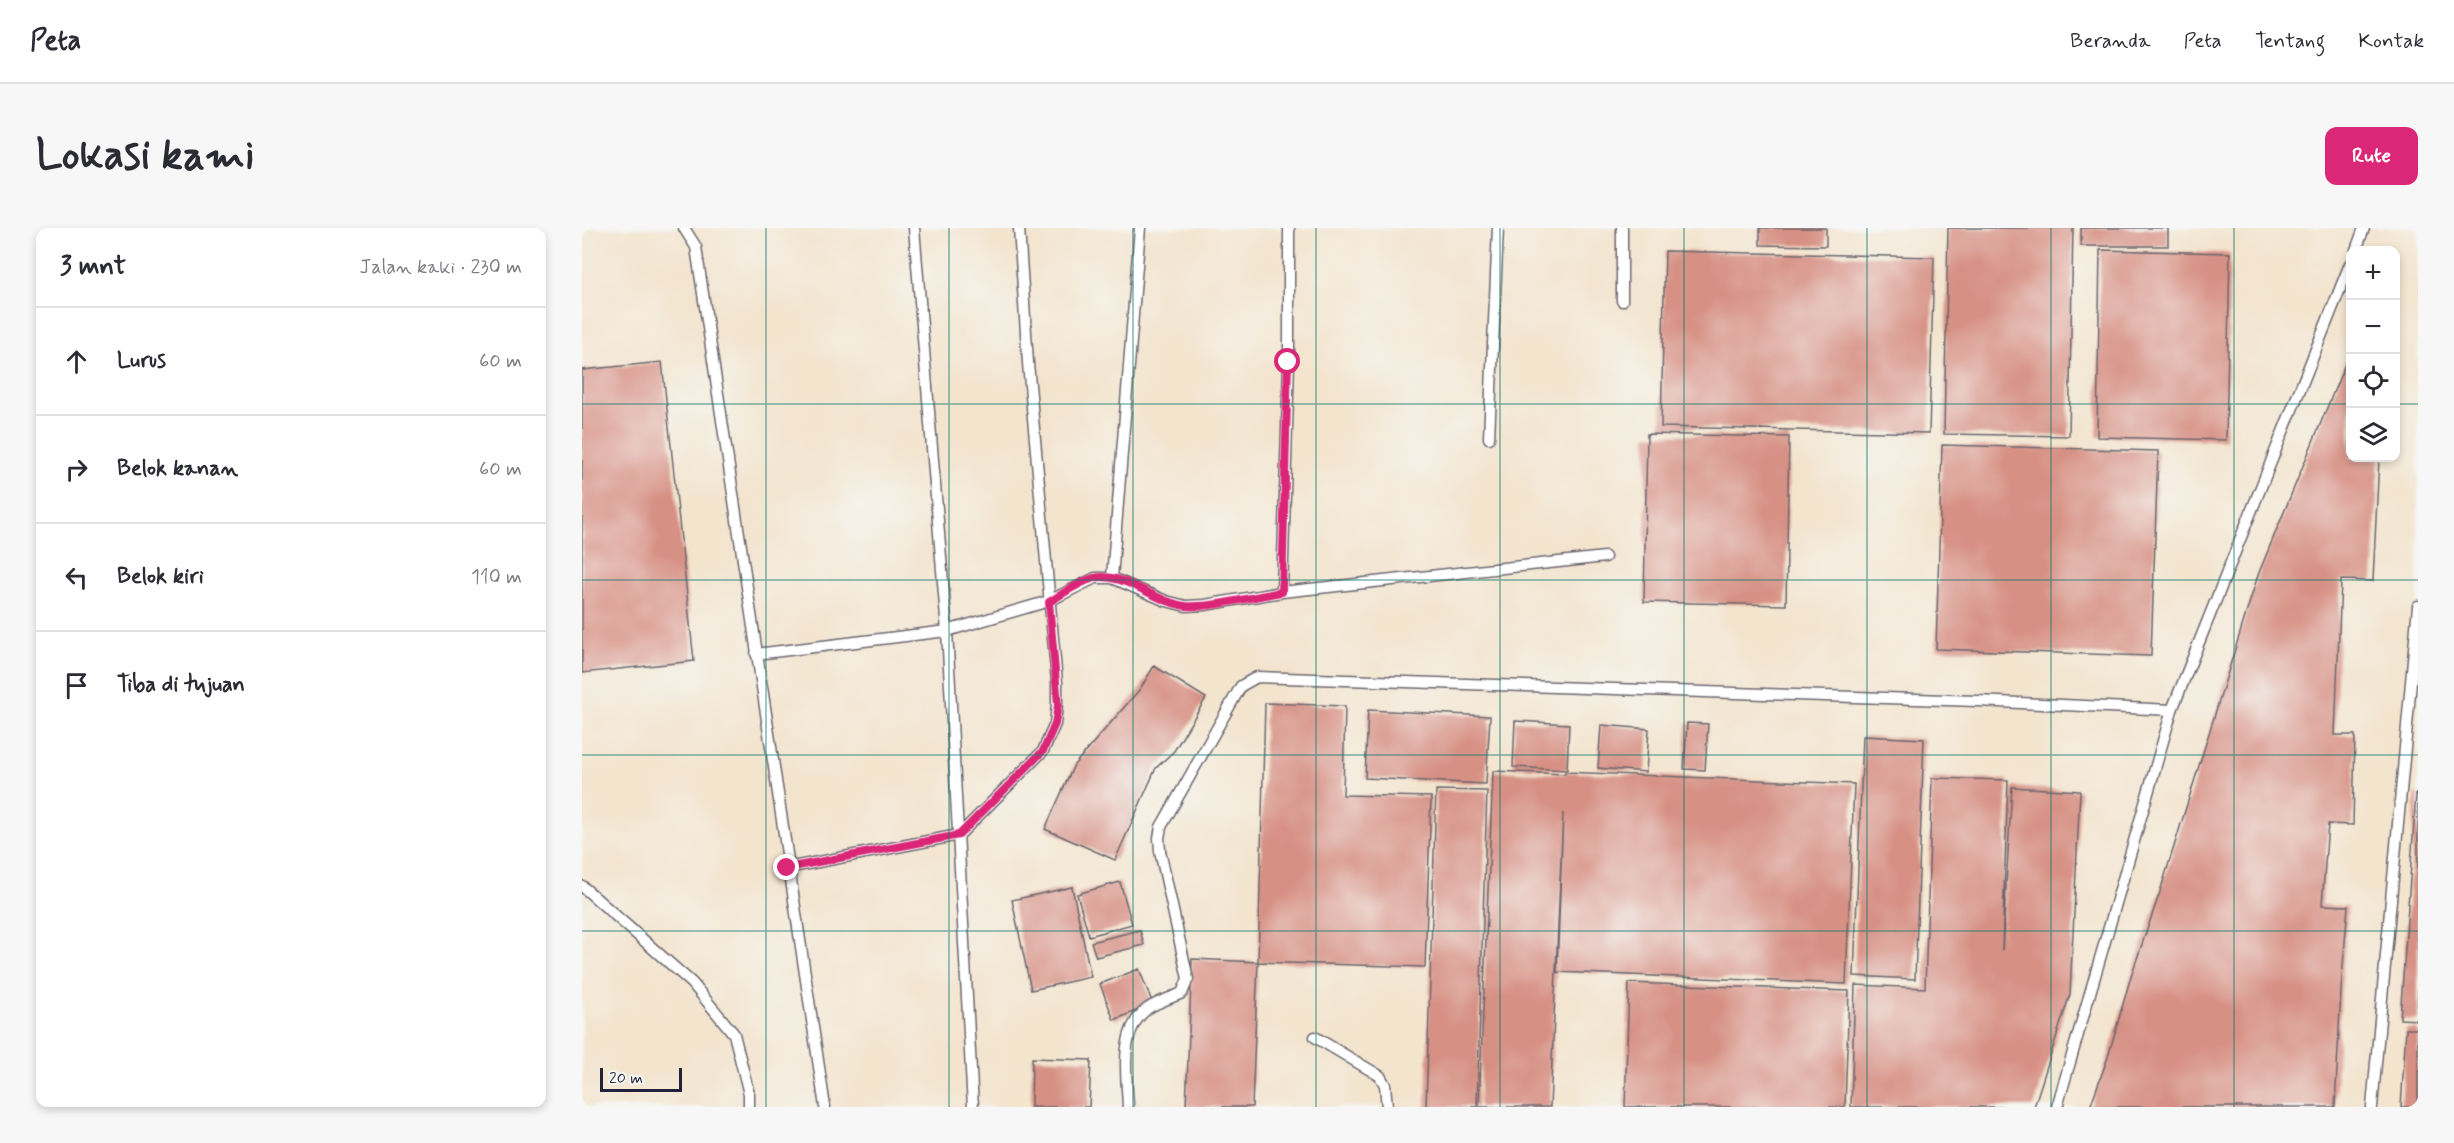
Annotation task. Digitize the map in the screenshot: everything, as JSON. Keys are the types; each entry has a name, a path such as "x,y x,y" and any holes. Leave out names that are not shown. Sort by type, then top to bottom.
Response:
{"lane":[{"path":"684,228 696,247 787,868 825,1107"},
{"path":"914,228 947,631 973,1107"},
{"path":"787,868 959,835 1043,751 1055,724 1057,693 1029,375 1019,228"},
{"path":"1112,578 1140,228"},
{"path":"1282,592 1289,228"},
{"path":"1489,438 1498,228"},
{"path":"1622,228 1622,301"},
{"path":"2357,246 2364,228"},
{"path":"2057,1107 2172,710 2346,274"},
{"path":"756,654 947,631 1049,602 1095,578 1112,578 1166,601 1186,606 1282,592 1605,557"},
{"path":"2372,1107 2418,606"},
{"path":"1128,1107 1126,1052 1132,1030 1148,1008 1182,993 1188,979 1160,851 1158,838 1161,827 1241,686 1257,677 1977,700 2172,710"},
{"path":"582,886 692,983 734,1034 749,1094 749,1107"},
{"path":"1315,1037 1380,1076 1385,1085 1387,1107"}],"building":[{"path":"1760,228 1826,228 1826,246 1760,245"},
{"path":"1948,228 2073,228 2069,436 1944,434"},
{"path":"2081,228 2168,228 2168,246 2081,246"},
{"path":"2100,250 2230,253 2226,440 2097,437"},
{"path":"1665,251 1934,257 1929,433 1661,427"},
{"path":"662,362 694,661 582,673 582,370"},
{"path":"2346,362 2346,462 2379,462 2373,581 2341,580 2335,735 2355,735 2353,825 2328,824 2322,905 2348,906 2335,1107 2090,1107 2108,1057 2131,976 2159,895 2258,575"},
{"path":"1647,434 1789,437 1786,605 1644,602"},
{"path":"1942,445 2158,451 2151,656 1936,649"},
{"path":"1154,666 1206,698 1174,751 1156,768 1115,860 1045,829 1074,765 1140,689"},
{"path":"1265,703 1345,706 1343,795 1431,797 1425,967 1258,962"},
{"path":"1368,710 1490,716 1486,784 1365,778"},
{"path":"1515,721 1569,724 1567,770 1513,767"},
{"path":"1687,723 1708,724 1705,770 1684,769"},
{"path":"1601,725 1649,729 1646,772 1598,768"},
{"path":"1863,736 1924,739 1915,979 1854,976"},
{"path":"1493,771 1854,784 1846,984 1557,972 1563,813 1550,1107 1479,1107"},
{"path":"1932,778 2008,780 2002,951 2012,787 2080,791 2070,994 2034,1107 1851,1107 1855,985 1925,988"},
{"path":"1436,790 1487,791 1477,1107 1426,1107"},
{"path":"2416,794 2418,795 2418,1020 2400,1019"},
{"path":"1120,882 1132,924 1089,936 1077,894"},
{"path":"1072,887 1091,977 1031,990 1012,900"},
{"path":"1140,930 1144,945 1096,957 1091,942"},
{"path":"1192,959 1258,962 1252,1107 1186,1107"},
{"path":"1139,969 1153,1004 1114,1020 1100,984"},
{"path":"1629,983 1849,991 1845,1107 1625,1107"},
{"path":"2406,1029 2418,1029 2418,1107 2401,1107"},
{"path":"1032,1058 1091,1060 1089,1107 1031,1107"}],"route":[{"path":"787,868 959,835 1043,751 1055,724 1058,705 1049,602 1095,578 1112,578 1166,601 1186,606 1282,592 1288,362"}]}
